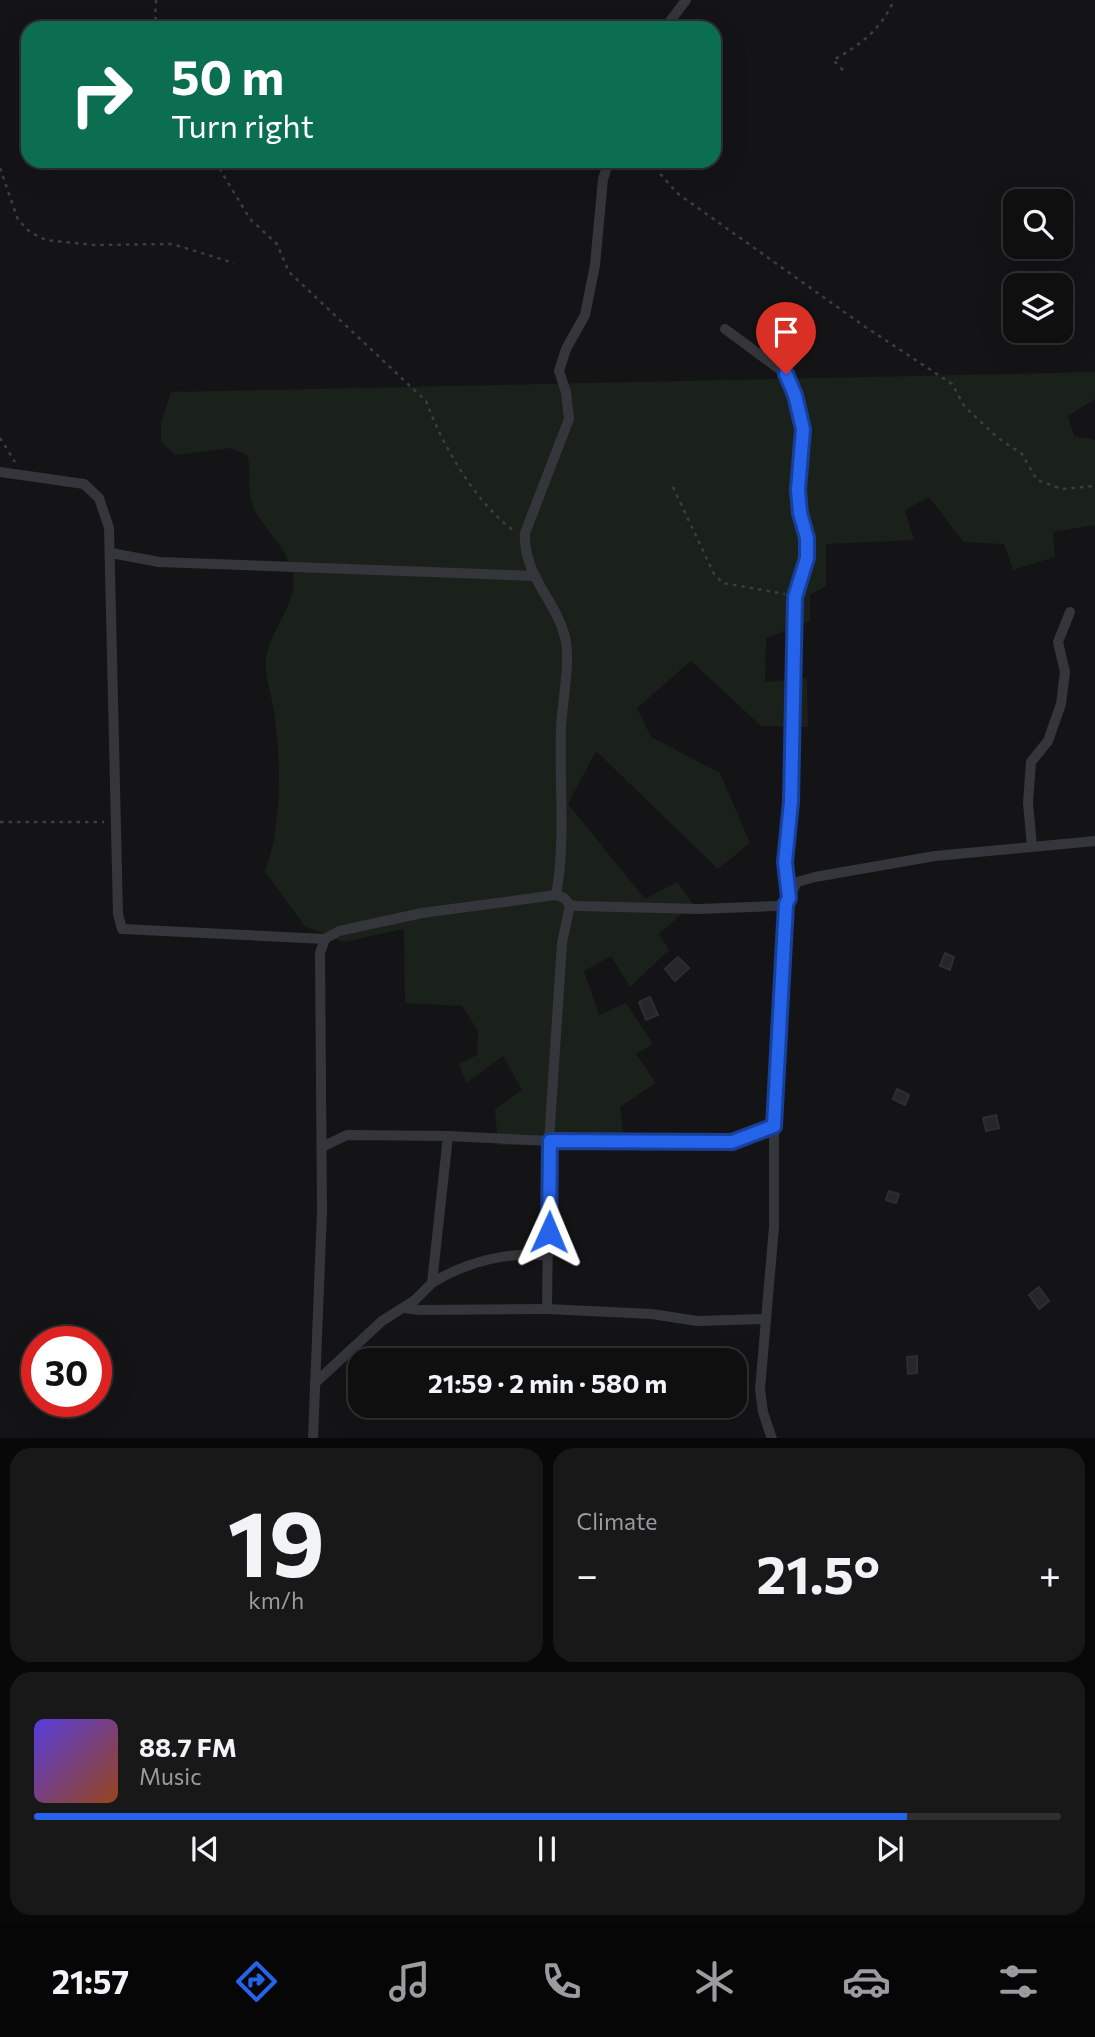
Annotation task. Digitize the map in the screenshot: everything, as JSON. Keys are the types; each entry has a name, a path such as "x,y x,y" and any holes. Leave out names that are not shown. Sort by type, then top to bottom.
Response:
{"street":[{"path":"671,21 686,0"},
{"path":"556,895 562,863 561,728 565,636 524,548 569,419 566,392 559,371 566,349 584,315 595,265 603,179 607,168"},
{"path":"725,329 786,374 795,395 803,429 798,490 800,513 807,538 807,558 795,597 792,776 785,862 787,901 774,1126 774,1227 760,1389 763,1412 772,1438"},
{"path":"0,472 84,484 99,498 109,528 114,822 118,914 122,929 325,939 339,932 422,913 556,895 570,905 699,909 787,901"},
{"path":"111,553 159,562 535,576"},
{"path":"1032,846 1028,803 1031,762 1048,741 1061,704 1065,672 1058,642 1070,612"},
{"path":"787,901 797,882 815,877 935,856 1095,841"},
{"path":"547,1309 550,1141 562,943 570,905"},
{"path":"313,1438 323,1212 320,953 325,939"},
{"path":"322,1147 346,1135 550,1141 732,1142 774,1126"},
{"path":"432,1283 448,1136"},
{"path":"315,1382 382,1321 404,1308 447,1273 490,1259 529,1254 548,1256"},
{"path":"404,1308 547,1309 652,1314 698,1321 765,1319"}],"path":[{"path":"156,0 155,17 158,21"},
{"path":"843,70 833,60 854,49 884,24 894,0"},
{"path":"0,168 19,220 30,232 46,240 93,246 173,244 234,263"},
{"path":"218,168 250,219 277,244 289,272 426,401 437,429 453,452 467,481 498,519 525,539"},
{"path":"655,168 677,193 853,318 952,384 965,407 998,438 1023,454 1037,480 1062,489 1095,486"},
{"path":"0,438 21,474"},
{"path":"673,487 714,574 723,583 768,589 795,597"},
{"path":"0,822 114,822"}],"shaded area":[{"path":"1095,372 1095,399 1068,416 1074,436 1095,440 1095,525 1053,532 1055,557 1013,570 1004,544 963,542 929,497 905,510 914,540 826,544 826,586 810,595 810,621 766,638 765,682 807,678 808,727 761,726 691,661 637,708 651,737 720,773 750,843 718,869 596,751 568,804 645,899 677,882 693,904 659,934 669,950 630,987 611,956 584,971 599,1015 626,1003 653,1044 636,1054 656,1083 620,1107 624,1144 498,1145 495,1109 522,1090 503,1056 466,1083 459,1064 477,1055 478,1031 462,1006 405,1003 404,929 344,942 305,926 265,872 275,835 279,796 275,718 266,660 272,638 292,593 292,569 284,552 253,506 247,455 231,448 175,455 161,442 161,424 171,392"}],"building":[{"path":"945,953 954,957 950,970 940,966"},
{"path":"678,957 689,968 675,981 665,969"},
{"path":"650,997 658,1015 646,1020 639,1002"},
{"path":"897,1089 909,1095 905,1105 893,1099"},
{"path":"996,1115 999,1128 986,1131 983,1118"},
{"path":"889,1191 899,1194 896,1203 886,1200"},
{"path":"1039,1287 1049,1301 1039,1309 1029,1295"},
{"path":"917,1356 917,1373 908,1374 907,1357"}],"route":[{"path":"549,1232 550,1141 577,1139 670,1143 732,1142 774,1126 776,1038 786,904 789,898 785,862 791,802 795,597 807,558 807,538 800,513 798,490 803,429 795,395 786,374"}]}
